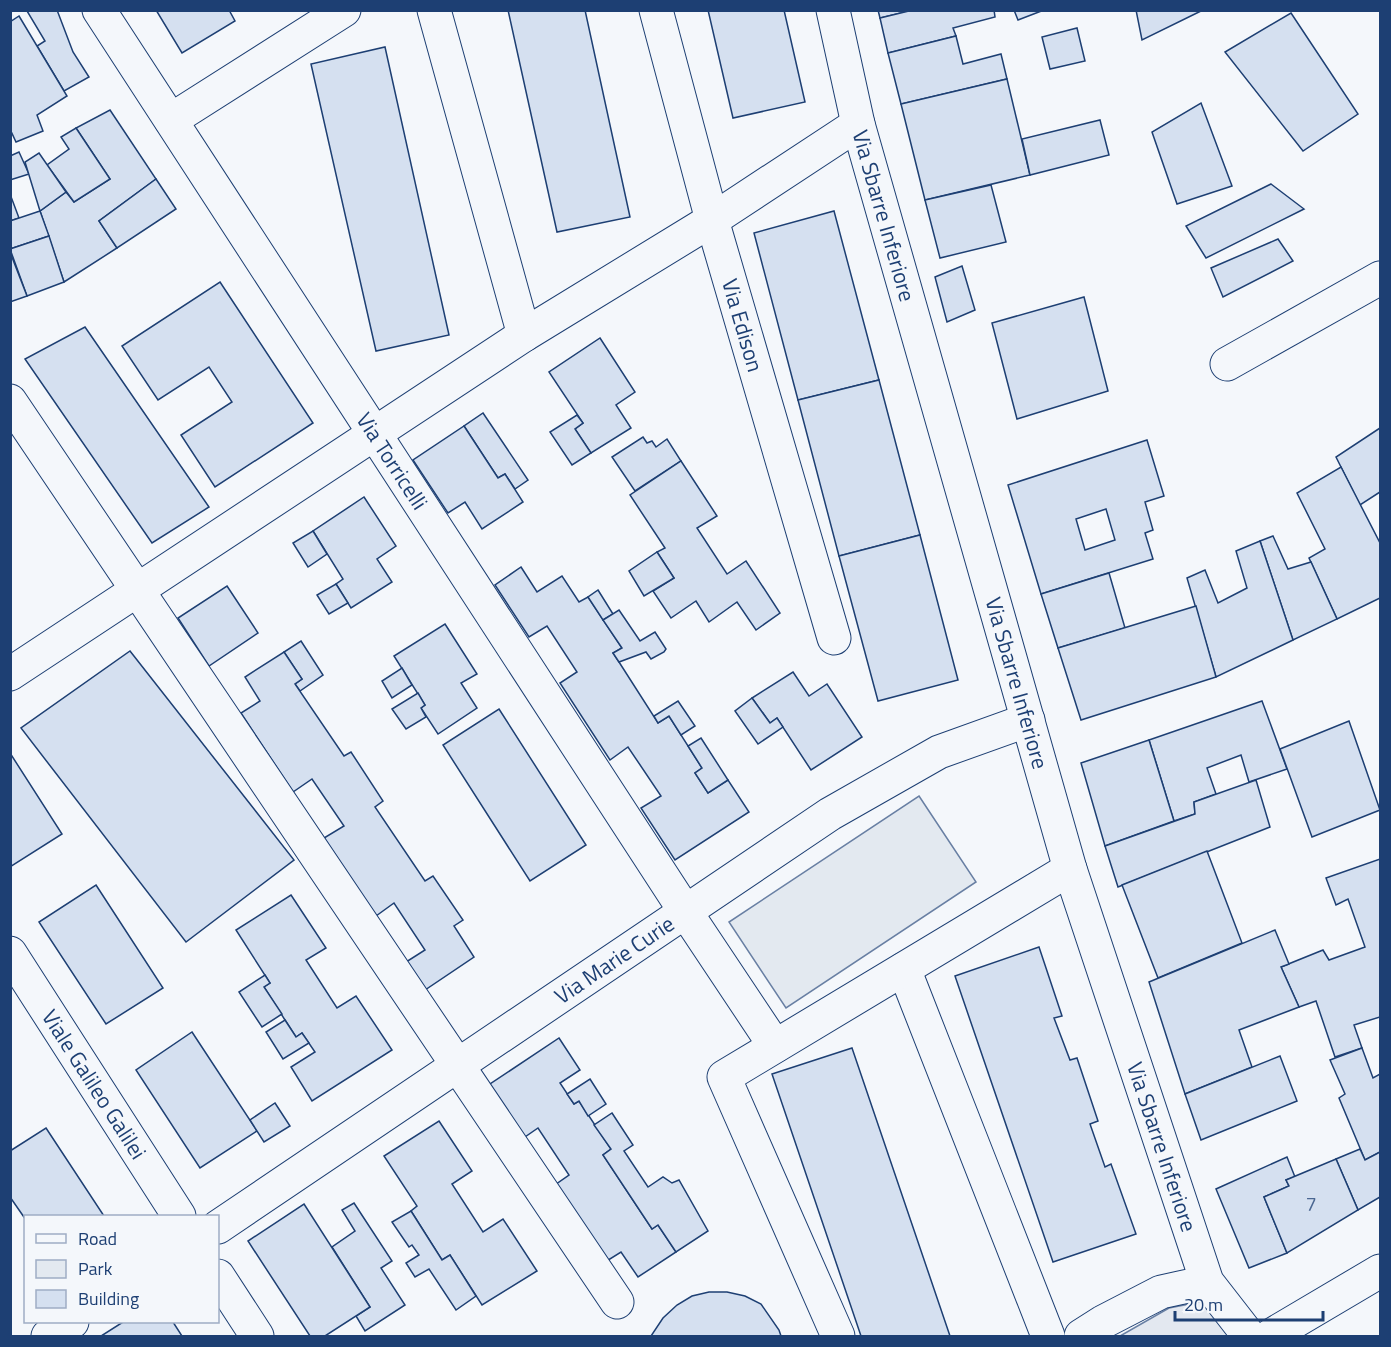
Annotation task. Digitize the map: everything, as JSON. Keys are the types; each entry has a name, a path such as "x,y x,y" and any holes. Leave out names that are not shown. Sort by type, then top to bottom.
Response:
{"street":[{"name":"Via Torricelli","path":"99,10 775,1046"},
{"path":"171,120 344,10"},
{"path":"434,10 525,335"},
{"name":"Via Edison","path":"656,10 712,220 834,638"},
{"name":"Via Sbarre Inferiore","path":"833,10 858,124 1070,868 1207,1282 1249,1336"},
{"path":"10,674 525,335 712,220 858,124"},
{"path":"1227,364 1380,278"},
{"path":"10,401 617,1302"},
{"name":"Via Marie Curie","path":"219,1226 830,814 939,752 1028,720"},
{"path":"838,1336 724,1077 1070,868"},
{"name":"Viale Galileo Galilei","path":"10,954 177,1215"},
{"path":"904,969 1048,1336"},
{"path":"1270,1336 1380,1271"},
{"path":"219,1278 257,1336"},
{"path":"1081,1336 1161,1292 1207,1282"},
{"path":"48,1336 70,1323"}],"green space":[{"path":"919,796 976,882 786,1008 729,922"}],"shaded area":[{"path":"1205,1301 1230,1336 1120,1336 1169,1308"}],"building":[{"path":"57,10 73,52 89,77 64,91 37,46 45,41 27,11"},
{"path":"156,10 229,10 235,21 182,53"},
{"path":"508,10 585,10 630,217 557,232"},
{"path":"708,10 784,10 805,102 733,118"},
{"path":"878,10 913,10 880,18"},
{"path":"913,10 994,10 995,17 953,28 956,36 888,53 880,18"},
{"path":"1014,10 1044,10 1018,20"},
{"path":"1136,10 1203,10 1142,40"},
{"path":"1291,13 1358,114 1303,151 1225,52"},
{"path":"19,16 67,96 37,115 43,131 16,142 10,129 10,22"},
{"path":"1077,28 1085,61 1050,69 1042,37"},
{"path":"956,36 963,64 1001,54 1007,79 901,104 888,53"},
{"path":"385,47 449,335 376,351 311,64"},
{"path":"1007,79 1030,175 925,200 901,104"},
{"path":"1201,103 1232,186 1177,204 1152,132"},
{"path":"110,110 156,179 99,221 117,248 64,282 40,211 66,192 74,202 110,179 76,128"},
{"path":"1100,120 1109,155 1030,175 1022,139"},
{"path":"76,128 110,179 74,202 47,165 69,149 61,137"},
{"path":"19,152 29,174 10,180 10,156"},
{"path":"39,153 66,192 40,211 25,162"},
{"path":"156,179 176,209 117,248 99,221"},
{"path":"1271,184 1304,209 1206,258 1186,226"},
{"path":"991,185 1006,242 940,258 925,200"},
{"path":"10,194 19,218 10,221"},
{"path":"40,211 49,236 10,249 10,221"},
{"path":"834,211 879,380 798,400 754,233"},
{"path":"49,236 64,282 27,296 10,249"},
{"path":"1278,239 1293,261 1223,297 1211,268"},
{"path":"10,252 27,296 10,302"},
{"path":"962,266 975,310 947,322 935,277"},
{"path":"220,282 313,423 215,487 181,435 232,402 209,367 158,400 122,346"},
{"path":"1084,297 1108,391 1017,419 992,323"},
{"path":"85,327 209,507 152,543 25,359"},
{"path":"600,338 635,392 616,405 631,428 591,453 575,429 583,423 549,372"},
{"path":"879,380 920,535 839,556 798,400"},
{"path":"483,413 528,480 515,489 505,474 498,478 464,426"},
{"path":"577,415 583,423 575,429 591,453 572,465 550,432"},
{"path":"464,426 498,478 505,474 523,502 482,529 465,502 448,513 413,460"},
{"path":"1380,428 1380,492 1360,505 1336,457"},
{"path":"643,437 647,443 652,441 656,447 667,439 681,461 635,491 612,457"},
{"path":"1147,440 1164,496 1145,502 1153,530 1145,533 1153,559 1041,594 1008,485","holes":["1106,509 1115,540 1085,550 1076,519"]},
{"path":"681,461 717,516 697,528 727,574 746,561 780,613 756,630 737,602 709,622 696,601 671,618 653,591 674,578 657,552 665,548 630,495"},
{"path":"1341,467 1380,543 1380,598 1337,619 1309,558 1325,549 1297,493"},
{"path":"364,497 396,546 377,559 392,582 351,608 336,584 343,579 313,531"},
{"path":"313,531 327,554 308,567 293,543"},
{"path":"920,535 958,680 878,701 839,556"},
{"path":"1273,536 1288,569 1311,562 1337,619 1293,640 1260,541"},
{"path":"1260,541 1293,640 1216,677 1187,578 1205,570 1218,603 1247,588 1236,551"},
{"path":"657,552 674,578 644,596 629,571"},
{"path":"521,567 537,592 562,576 579,602 588,597 622,648 613,653 658,723 669,716 702,768 695,773 708,793 728,780 749,812 675,860 641,808 661,796 628,747 610,760 560,683 577,672 547,626 529,637 495,585"},
{"path":"1109,573 1125,628 1058,648 1041,594"},
{"path":"336,584 348,603 329,614 317,595"},
{"path":"227,586 258,633 209,666 178,618"},
{"path":"598,590 613,614 603,620 588,597"},
{"path":"1196,606 1216,677 1081,720 1058,648"},
{"path":"619,610 640,641 655,632 666,649 664,652 651,659 646,652 619,662 613,653 622,648 603,620"},
{"path":"445,624 477,674 461,683 477,708 438,734 421,708 425,705 394,656"},
{"path":"301,641 323,675 300,691 295,684 302,679 284,652"},
{"path":"130,651 294,860 186,942 21,728"},
{"path":"284,652 302,679 295,684 344,756 351,752 383,801 375,807 425,881 433,876 463,920 454,926 474,957 425,990 406,962 425,950 394,903 376,916 324,838 344,826 312,779 293,792 241,713 260,701 245,677"},
{"path":"402,668 412,685 392,698 382,681"},
{"path":"793,672 809,696 827,684 862,737 811,770 777,718 770,723 752,698"},
{"path":"418,693 425,705 421,708 426,717 406,729 392,709"},
{"path":"752,698 770,723 777,718 783,727 758,744 735,711"},
{"path":"678,701 695,726 681,735 669,716 658,723 654,716"},
{"path":"1262,701 1287,769 1249,782 1241,755 1207,768 1216,794 1194,802 1195,814 1174,821 1149,740"},
{"path":"499,709 586,845 530,881 443,745"},
{"path":"1349,721 1380,810 1312,837 1280,749"},
{"path":"701,738 728,780 708,793 695,773 702,768 688,746"},
{"path":"1149,740 1174,821 1105,846 1081,763"},
{"path":"10,753 62,834 10,867"},
{"path":"1256,780 1270,827 1118,887 1105,846 1195,814 1194,802"},
{"path":"1207,851 1242,943 1158,978 1122,885"},
{"path":"1380,859 1380,1017 1354,1025 1362,1048 1335,1057 1316,1001 1299,1007 1281,967 1323,950 1329,960 1365,947 1348,899 1336,905 1326,878"},
{"path":"96,885 163,988 106,1024 39,922"},
{"path":"291,895 326,948 306,960 337,1008 356,996 392,1050 312,1101 291,1067 315,1052 302,1033 296,1037 264,987 270,983 236,930"},
{"path":"1275,930 1289,964 1281,967 1299,1007 1239,1030 1252,1067 1185,1094 1149,982"},
{"path":"1039,947 1062,1016 1054,1018 1070,1060 1077,1058 1098,1121 1090,1124 1105,1167 1111,1164 1136,1234 1053,1262 955,976"},
{"path":"265,975 270,983 264,987 282,1014 262,1027 239,992"},
{"path":"285,1020 296,1037 302,1033 309,1043 283,1059 266,1032"},
{"path":"192,1032 257,1131 200,1168 136,1070"},
{"path":"559,1038 580,1070 560,1083 574,1104 579,1101 611,1149 603,1155 652,1229 658,1225 676,1252 638,1277 621,1252 602,1264 552,1187 569,1175 538,1128 522,1139 487,1086"},
{"path":"852,1048 950,1336 861,1336 772,1074"},
{"path":"1362,1048 1373,1078 1380,1074 1380,1152 1365,1160 1339,1098 1345,1094 1330,1060"},
{"path":"1280,1056 1297,1101 1201,1140 1185,1094"},
{"path":"590,1079 606,1104 588,1116 579,1101 574,1104 567,1094"},
{"path":"275,1103 290,1126 264,1142 250,1120"},
{"path":"612,1113 633,1145 624,1151 648,1187 663,1177 672,1183 679,1180 708,1231 676,1252 658,1225 652,1229 603,1155 611,1149 594,1125"},
{"path":"439,1121 472,1171 452,1184 483,1232 503,1219 537,1271 482,1305 450,1255 442,1260 411,1211 417,1206 384,1156"},
{"path":"46,1128 103,1215 24,1215 24,1217 10,1197 10,1151"},
{"path":"1360,1149 1365,1160 1380,1152 1380,1197 1358,1210 1336,1159"},
{"path":"1287,1157 1295,1177 1286,1180 1289,1186 1264,1197 1287,1253 1249,1268 1216,1189"},
{"path":"1336,1159 1358,1210 1287,1253 1264,1197 1289,1186 1286,1180"},
{"path":"354,1203 392,1261 381,1268 405,1305 365,1331 356,1316 370,1307 332,1247 355,1231 342,1210"},
{"path":"304,1204 370,1307 325,1336 310,1336 248,1241"},
{"path":"411,1211 442,1260 450,1255 476,1296 456,1310 429,1269 415,1277 406,1263 419,1255 412,1245 409,1247 392,1222"},
{"path":"709,1292 727,1292 745,1296 761,1304 781,1336 651,1336 663,1318 677,1305 692,1296"},
{"path":"121,1323 174,1323 182,1336 101,1336"}]}
